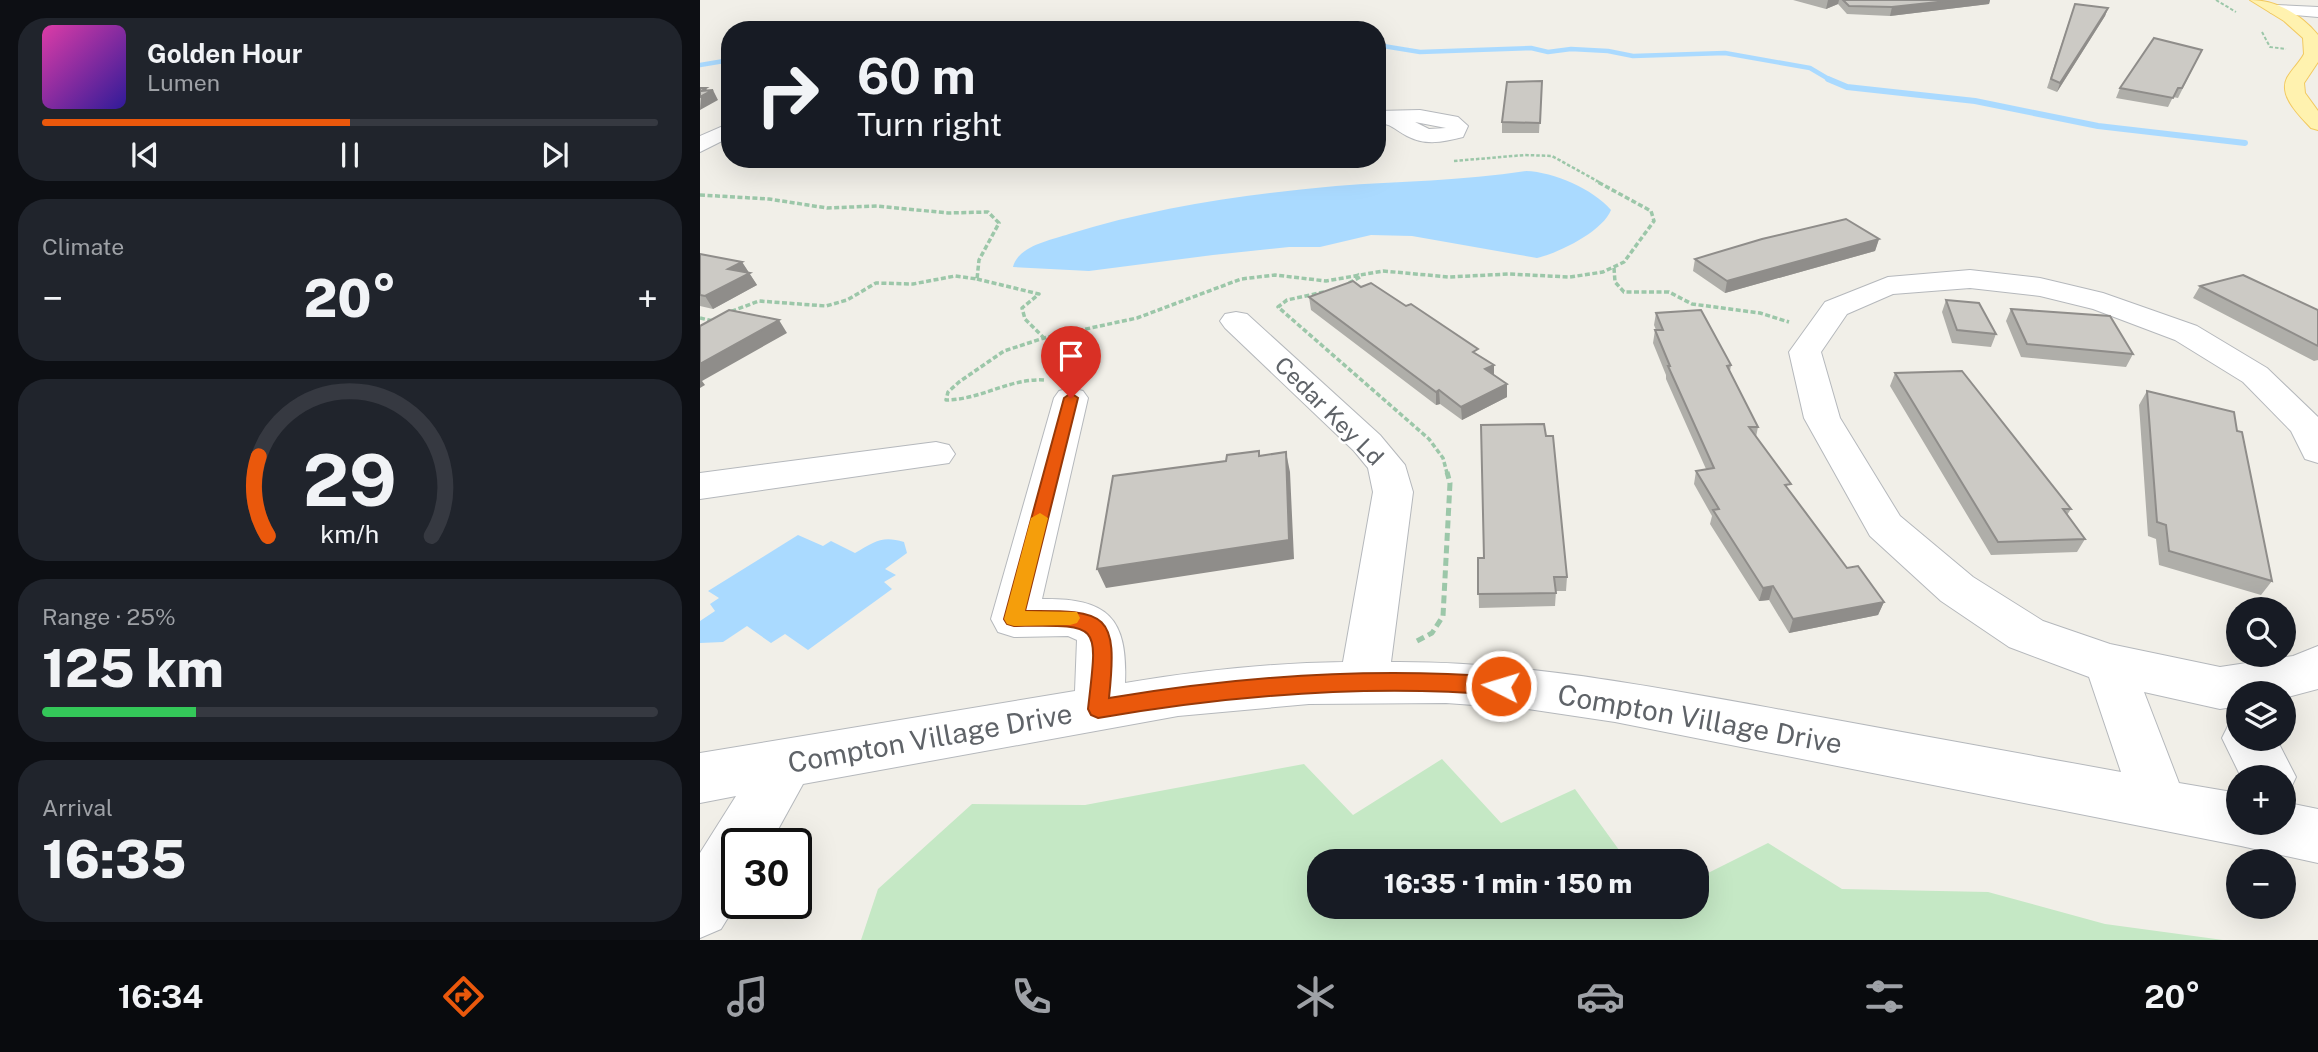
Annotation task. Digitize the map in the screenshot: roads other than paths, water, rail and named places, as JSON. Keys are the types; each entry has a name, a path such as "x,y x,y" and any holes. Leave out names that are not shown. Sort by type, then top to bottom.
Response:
{"main road":[{"path":"2257,0 2305,30 2313,40 2315,47 2310,60 2295,82 2294,91 2302,108 2318,124"}],"street":[{"path":"2276,10 2318,12"},
{"path":"700,129 721,129"},
{"path":"700,145 721,134"},
{"path":"2226,704 2026,634 1957,589 1885,526 1822,418 1805,352 1836,309 1888,286 1970,279 2040,287 2103,302 2186,333 2255,374 2307,427 2318,451"},
{"name":"Cedar Key Ld","path":"1236,321 1367,443 1386,465 1392,492 1367,660"},
{"path":"1071,398 1014,619 1074,618 1094,625 1102,637 1104,656 1098,709"},
{"path":"700,486 936,454"},
{"name":"Compton Village Drive","path":"700,778 1367,660 1447,682 1528,688 1602,699 2226,819"},
{"path":"2109,664 2160,805"},
{"path":"2287,681 2318,666"},
{"path":"748,828 786,764"},
{"path":"700,908 721,873"}],"water":[{"path":"1526,171 1572,183 1594,195 1611,210 1590,233 1557,251 1537,258 1412,236 1371,235 1320,247 1289,247 1089,271 1013,267 1021,254 1045,242 1168,209 1303,189 1455,179"},
{"path":"798,535 823,546 831,541 855,553 878,541 890,539 904,542 907,553 885,569 896,575 884,582 892,589 808,650 785,634 771,643 747,626 723,642 700,643 700,621 715,611 710,604 719,598 708,591"}],"waterway":[{"path":"1386,46 1420,52 1531,48 1548,52 1571,49 1608,51 1633,56 1725,53 1810,68 1830,80"},
{"path":"700,65 721,62"},
{"path":"1830,80 1847,87 1975,101 2098,126 2245,143"}]}
